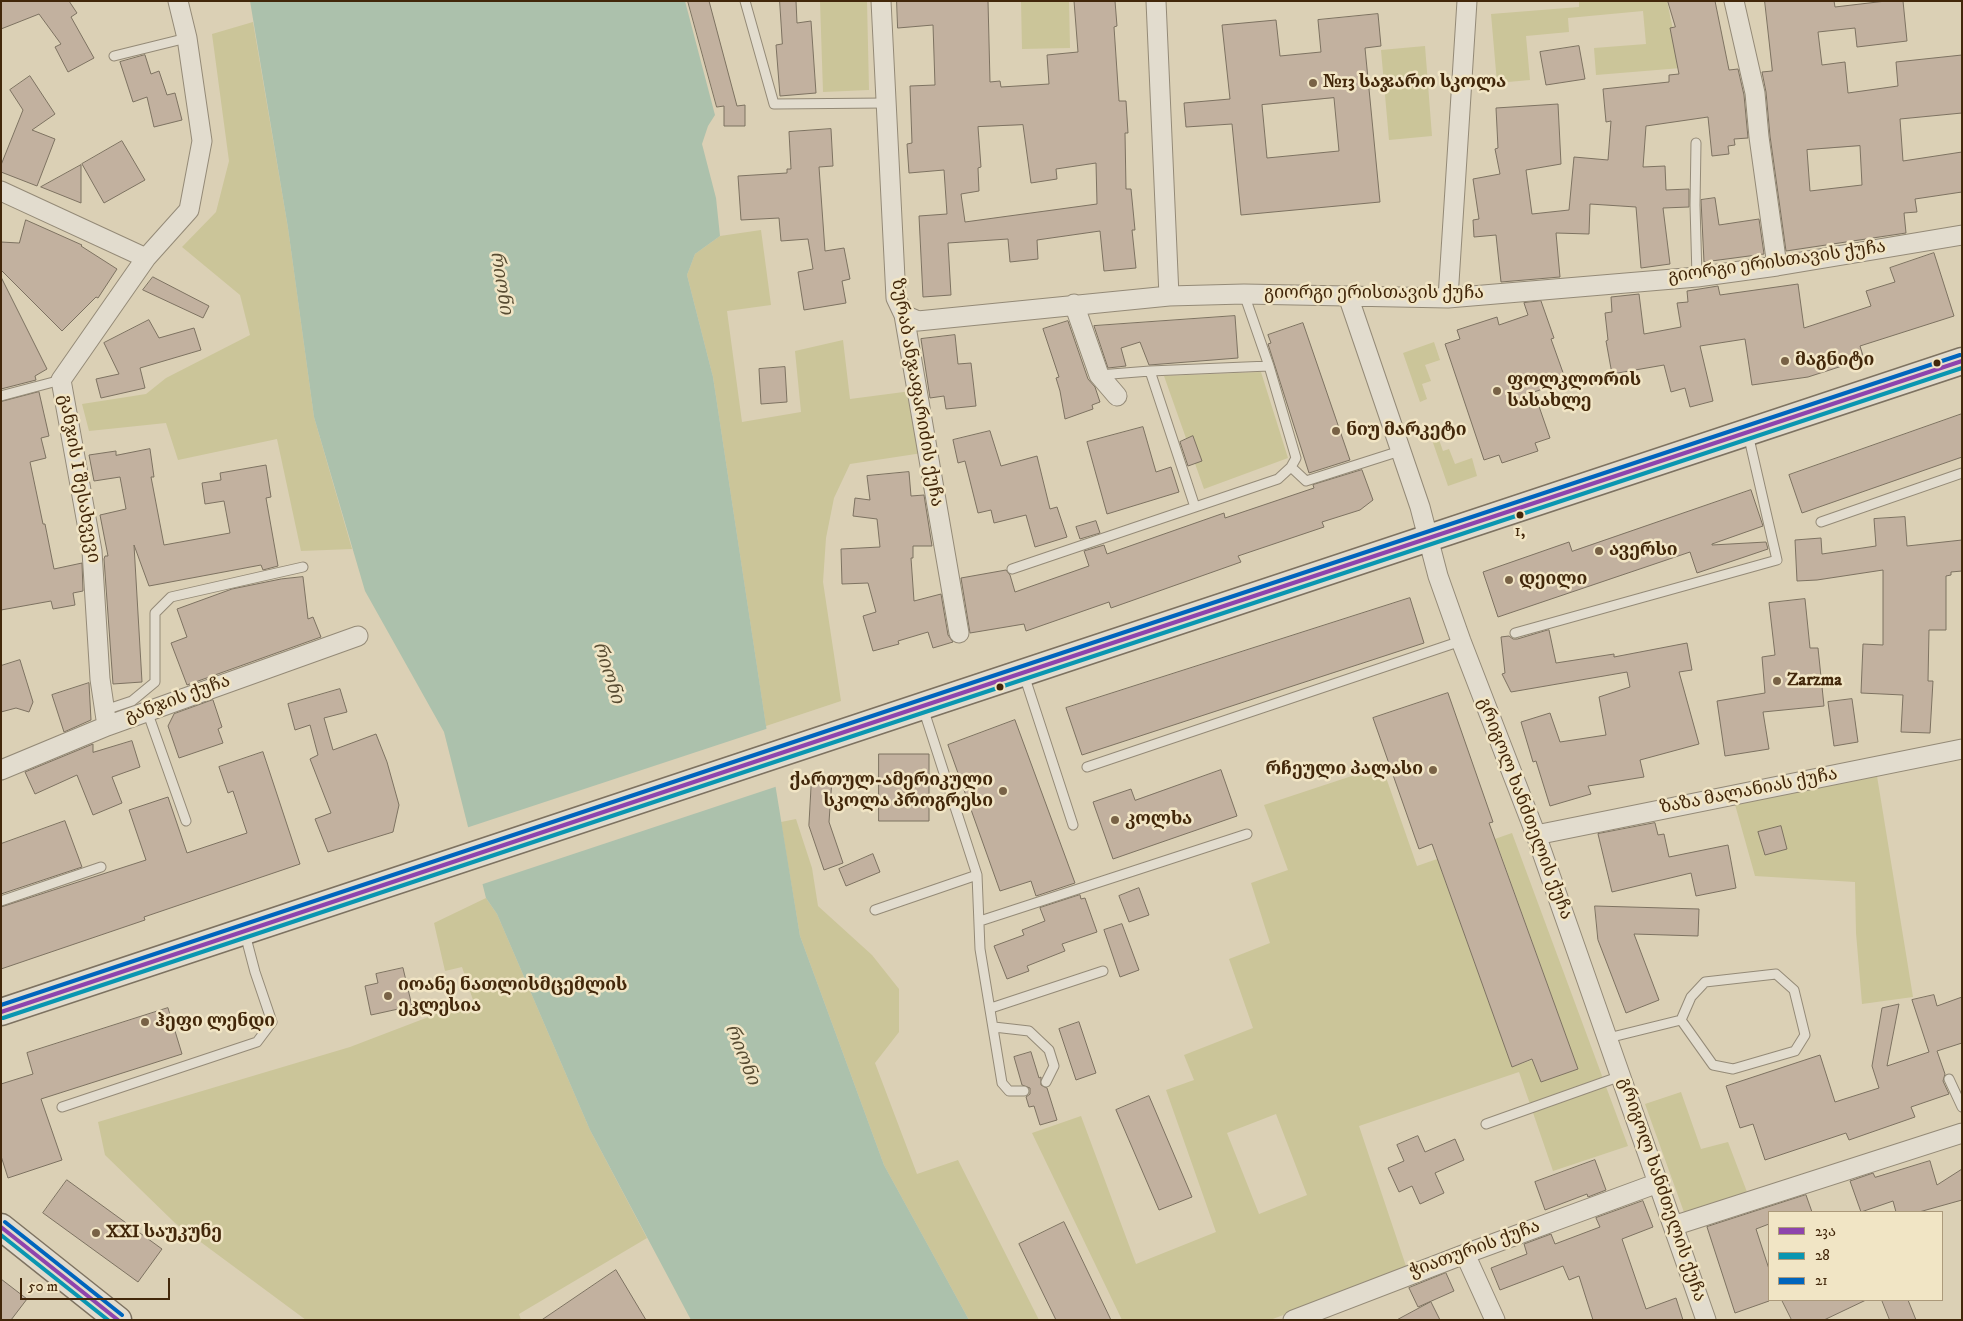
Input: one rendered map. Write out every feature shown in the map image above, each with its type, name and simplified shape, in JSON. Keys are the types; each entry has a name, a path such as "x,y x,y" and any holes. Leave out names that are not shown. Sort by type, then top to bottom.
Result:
{"main road":[{"path":"1,1012 1962,361"},
{"path":"1,1227 118,1320"}],"street":[{"name":"განჯის I შესახვევი","path":"106,718 100,679 92,551 61,380 146,258 189,210 202,141 187,38 178,1"},
{"name":"ზურაბ ანჯაფარიძის ქუჩა","path":"882,1 896,298 904,316 958,633"},
{"path":"1156,1 1169,296"},
{"path":"1448,298 1466,1"},
{"path":"1734,1 1755,93 1759,137 1777,266"},
{"path":"1,191 146,258"},
{"name":"გიორგი ერისთავის ქუჩა","path":"904,316 918,321 1169,296 1244,294 1448,298 1696,277 1777,266 1962,235"},
{"name":"გრიგოლ ხანძთელის ქუჩა","path":"1348,296 1420,507 1438,576 1536,835 1706,1320"},
{"path":"1074,304 1099,376 1117,396"},
{"name":"განჯის ქუჩა","path":"1,770 106,718 147,712 358,636"},
{"name":"ზაზა მალანიას ქუჩა","path":"1536,835 1962,750"},
{"path":"1673,1226 1962,1133"},
{"name":"ჭიათურის ქუჩა","path":"1293,1320 1658,1183"},
{"path":"1465,1254 1494,1320"}],"lane":[{"path":"745,1 774,104 886,103"},
{"path":"114,56 187,38"},
{"path":"1696,143 1694,205 1696,277"},
{"path":"1012,569 1278,480 1291,467 1296,458 1269,366 1244,294"},
{"path":"1099,376 1150,371 1269,366"},
{"path":"1150,371 1194,507"},
{"path":"1,396 61,380"},
{"path":"1515,633 1777,560 1748,431"},
{"path":"1291,467 1306,481 1400,451"},
{"path":"1821,522 1962,473"},
{"path":"106,718 132,701 155,682 155,613 171,597 303,567"},
{"path":"1087,767 1461,641"},
{"path":"1024,672 1073,825"},
{"path":"922,706 977,875 980,949 1002,1084 1009,1091 1024,1091"},
{"path":"147,712 186,821"},
{"path":"980,921 1247,834"},
{"path":"1,901 101,867"},
{"path":"875,910 977,875"},
{"path":"62,1107 257,1042 272,1022 255,972 244,931"},
{"path":"991,1008 1104,971"},
{"path":"1776,974 1794,990 1805,1035 1795,1051 1733,1068 1713,1065 1681,1020 1691,998 1705,982 1776,974"},
{"path":"1608,1038 1681,1020"},
{"path":"994,1027 1029,1031 1049,1050 1054,1066 1046,1082"},
{"path":"1486,1124 1621,1076"},
{"path":"1949,1079 1962,1107"}],"shaded area":[{"path":"820,1 867,1 869,90 823,92"},
{"path":"1021,1 1069,1 1070,48 1022,49"},
{"path":"1579,1 1667,1 1681,68 1596,75 1594,48 1646,44 1643,11 1568,18 1569,32 1526,36 1530,80 1497,83 1491,14 1579,7"},
{"path":"253,22 288,228 314,417 352,549 301,551 277,439 178,460 166,423 89,431 82,404 146,394 166,378 250,335 240,295 182,247 216,212 229,161 212,34"},
{"path":"1425,46 1432,136 1389,140 1381,50"},
{"path":"761,230 771,305 727,311 742,422 801,412 795,351 843,340 850,399 919,390 929,452 850,464 834,498 826,538 823,582 841,701 766,726 713,377 687,275 695,254 720,236"},
{"path":"1434,342 1440,360 1425,365 1431,381 1422,384 1427,399 1420,402 1403,353"},
{"path":"1261,372 1288,458 1204,489 1164,376"},
{"path":"1437,434 1443,451 1449,449 1455,464 1472,458 1477,476 1448,486 1431,437"},
{"path":"1382,766 1417,866 1512,833 1628,1146 1553,1171 1519,1072 1359,1126 1407,1269 1270,1320 1122,1320 1032,1133 1081,1116 1136,1264 1216,1232 1166,1090 1194,1080 1184,1055 1253,1028 1229,959 1270,943 1251,883 1288,870 1264,805","holes":["1499,849 1578,1069 1541,1082 1532,1060 1512,1067 1441,870","1276,1114 1307,1195 1259,1214 1227,1133"]},
{"path":"1877,776 1913,997 1862,1004 1856,933 1855,882 1755,876 1734,801"},
{"path":"796,819 812,868 818,906 872,955 899,989 899,1032 875,1063 917,1174 958,1160 1039,1320 969,1320 884,1165 800,936 781,822"},
{"path":"486,898 497,914 590,1130 647,1238 519,1314 521,1320 306,1320 175,1223 105,1155 98,1122 350,1047 473,1000 462,967 445,971 434,923"},
{"path":"1681,1092 1701,1149 1728,1142 1747,1192 1685,1215 1645,1104"}],"water":[{"name":"რიონი","path":"250,1 685,1 715,115 708,126 702,144 716,198 720,236 695,254 687,275 713,377 800,936 884,1165 969,1320 691,1320 590,1130 497,914 486,898 444,732 365,591 314,417 288,228"}],"pier":[{"path":"769,728 778,786 480,885 466,828"}],"building":[{"path":"1,1 69,1 77,13 71,17 94,58 68,72 55,47 61,44 39,14 1,29"},
{"path":"688,1 709,1 737,106 745,105 745,126 724,126 724,106 717,107"},
{"path":"780,1 796,1 797,23 811,21 816,93 780,96 776,45 782,44"},
{"path":"897,1 988,1 990,82 1000,81 1001,87 1049,84 1047,55 1078,52 1074,1 1115,1 1117,26 1114,27 1119,101 1126,101 1128,133 1125,133 1126,189 1131,189 1135,230 1132,230 1136,268 1104,271 1100,231 1037,240 1038,259 1010,262 1008,239 948,243 951,295 923,297 919,216 947,214 944,170 909,173 907,144 912,143 910,86 935,85 933,25 898,28","holes":["1023,125 1031,183 1057,179 1056,169 1096,163 1097,204 965,222 961,194 979,191 978,168 981,167 978,127"]},
{"path":"1668,1 1715,1 1729,70 1738,69 1744,95 1748,138 1734,139 1735,145 1728,146 1729,154 1712,156 1708,117 1646,126 1643,167 1665,166 1666,190 1689,189 1689,207 1663,208 1670,264 1641,268 1636,207 1590,204 1589,234 1556,233 1560,277 1501,282 1496,235 1474,237 1473,220 1479,219 1473,179 1500,174 1495,149 1498,148 1496,108 1558,104 1561,164 1526,170 1532,214 1569,210 1574,157 1608,160 1611,121 1606,122 1603,89 1669,82 1669,75 1679,74 1670,28 1675,27"},
{"path":"1765,1 1834,1 1835,7 1903,1 1907,41 1857,47 1855,28 1818,32 1822,65 1845,62 1848,93 1898,86 1896,62 1962,55 1962,113 1900,119 1903,161 1962,152 1962,192 1915,199 1917,212 1904,213 1906,233 1786,251 1762,72 1772,71","holes":["1860,146 1862,185 1810,191 1807,150"]},
{"path":"1378,14 1381,46 1365,48 1380,202 1241,215 1232,124 1186,127 1184,103 1230,99 1222,25 1276,20 1280,56 1321,52 1318,20","holes":["1334,98 1339,151 1267,158 1262,105"]},
{"path":"1579,46 1585,79 1546,85 1540,52"},
{"path":"145,55 151,74 159,71 167,95 175,93 182,120 154,127 147,97 133,102 120,62"},
{"path":"30,76 55,114 32,130 55,139 37,186 1,172 1,165 23,110 10,90"},
{"path":"831,129 833,166 819,167 825,251 844,248 850,279 842,281 846,303 804,310 798,272 813,269 808,239 781,241 779,218 741,220 738,176 787,173 787,169 791,169 789,132"},
{"path":"122,141 145,180 104,203 82,164"},
{"path":"81,165 81,203 41,187"},
{"path":"1715,198 1719,225 1759,219 1764,254 1704,262 1701,200"},
{"path":"26,220 82,245 117,269 98,298 96,297 62,331 1,270 1,242 19,243"},
{"path":"1934,253 1954,316 1860,346 1864,359 1808,377 1752,385 1745,339 1700,346 1713,401 1690,407 1685,388 1671,392 1664,365 1612,374 1606,341 1608,340 1605,313 1612,312 1611,297 1639,294 1644,334 1681,327 1677,303 1688,302 1687,291 1718,286 1720,295 1798,284 1804,328 1871,306 1866,291 1895,282 1890,268"},
{"path":"1,277 47,369 35,376 36,380 1,389"},
{"path":"153,277 209,306 203,318 143,290"},
{"name":"ფოლკლორის სასახლე","path":"1541,301 1554,338 1551,339 1566,381 1534,392 1550,438 1535,443 1538,451 1502,463 1499,455 1484,460 1445,344 1460,339 1457,330 1497,317 1499,325 1528,315 1524,303"},
{"path":"1235,316 1238,358 1149,365 1140,342 1121,348 1126,366 1108,368 1094,326"},
{"path":"149,320 159,338 194,328 201,350 140,368 145,388 101,398 96,379 119,374 104,343"},
{"path":"1068,321 1088,379 1095,387 1100,402 1092,405 1093,409 1065,419 1056,378 1059,377 1043,329"},
{"path":"1303,323 1350,460 1309,473 1268,344 1271,343 1268,335"},
{"path":"955,335 958,364 971,363 976,406 946,409 944,396 930,398 921,339"},
{"path":"785,367 787,402 761,404 759,369"},
{"path":"39,392 49,436 41,438 46,458 30,462 43,524 45,524 54,569 82,563 83,591 73,593 75,605 53,609 51,601 1,610 1,402"},
{"path":"1962,414 1962,457 1802,513 1789,475"},
{"path":"1143,427 1156,472 1171,467 1179,492 1107,514 1087,442"},
{"path":"990,431 1001,466 1037,456 1050,509 1057,507 1067,537 1035,547 1026,515 994,523 991,510 978,513 965,461 958,463 953,440"},
{"path":"1193,436 1202,461 1188,466 1180,442"},
{"path":"150,449 154,477 151,477 164,545 230,533 224,501 205,504 202,483 221,480 220,473 266,465 271,497 266,498 278,566 263,570 261,565 149,586 134,545 142,682 113,684 104,559 105,556 108,556 100,515 126,509 120,477 94,481 89,455 116,451 116,455"},
{"path":"1362,470 1373,500 1360,510 1322,522 1324,527 1238,556 1241,562 1111,608 1109,602 1026,631 1024,624 970,633 961,578 1006,570 1010,575 1015,592 1089,566 1084,551 1104,545 1107,554 1224,513 1225,518 1314,488 1313,485"},
{"path":"909,472 911,496 924,495 932,546 913,546 913,558 911,558 914,601 941,594 948,635 953,642 933,648 928,632 898,641 899,644 873,651 863,616 876,612 868,583 842,584 841,549 880,547 877,519 853,516 855,498 870,500 867,476"},
{"path":"1751,490 1763,526 1712,545 1766,542 1768,549 1697,573 1690,552 1498,617 1483,572 1569,542 1572,551"},
{"path":"1905,517 1907,546 1962,540 1962,571 1951,572 1951,575 1946,576 1946,630 1929,630 1928,681 1933,681 1930,733 1901,732 1903,695 1861,693 1863,644 1883,645 1883,570 1817,580 1797,581 1795,540 1821,538 1822,554 1876,546 1874,519"},
{"path":"1096,521 1100,533 1080,539 1076,527"},
{"path":"303,577 308,619 313,617 321,637 187,685 171,643 187,637 177,609 232,589 281,579"},
{"path":"1410,598 1424,643 1082,755 1066,708"},
{"path":"1805,599 1810,648 1818,648 1824,706 1763,712 1769,749 1725,756 1717,701 1765,693 1762,657 1775,655 1769,603"},
{"path":"1549,630 1556,663 1614,654 1614,657 1687,643 1692,670 1679,672 1699,744 1640,760 1644,777 1588,786 1591,794 1550,806 1536,761 1533,762 1521,722 1550,713 1560,742 1606,735 1599,697 1630,687 1627,672 1511,692 1502,674 1505,673 1501,637 1509,636 1517,639"},
{"path":"20,660 33,702 29,712 16,708 1,712 1,666"},
{"path":"89,683 91,720 64,732 52,695"},
{"path":"340,689 347,712 324,718 333,750 376,734 387,762 399,805 393,832 328,852 315,819 331,813 310,759 318,755 310,725 295,730 288,704"},
{"path":"1448,693 1493,822 1489,823 1578,1069 1541,1082 1532,1059 1512,1067 1432,844 1419,849 1373,718"},
{"path":"1852,699 1858,742 1834,746 1828,702"},
{"path":"213,700 222,727 218,729 223,743 179,758 168,726 174,714"},
{"name":"ქართულ-ამერიკული სკოლა პროგრესი","path":"1015,720 1075,883 1036,896 1031,881 1000,891 948,745"},
{"path":"132,741 140,767 112,777 122,803 93,815 77,775 35,794 25,772 93,744 93,752"},
{"path":"263,752 300,864 144,917 145,920 1,969 1,907 146,860 129,810 168,797 187,853 247,833 233,791 228,793 219,767"},
{"path":"879,754 929,754 929,821 879,821"},
{"path":"1221,770 1237,816 1113,859 1093,802 1131,789 1135,800"},
{"path":"812,777 832,779 829,822 843,863 824,870 809,826"},
{"path":"65,821 82,867 1,894 1,844"},
{"path":"1655,823 1658,835 1664,834 1669,857 1728,845 1736,888 1696,896 1691,873 1612,892 1598,834"},
{"path":"1781,826 1787,849 1765,855 1758,832"},
{"path":"873,854 880,872 846,886 839,869"},
{"path":"1139,888 1149,915 1129,922 1119,896"},
{"path":"1080,895 1081,899 1085,898 1097,932 1062,944 1065,951 1027,966 1029,971 1007,979 994,946 1024,935 1022,930 1045,921 1040,908"},
{"path":"1595,906 1699,909 1698,936 1634,934 1659,1000 1626,1013 1598,940"},
{"path":"1122,924 1139,970 1120,977 1104,930"},
{"name":"იოანე ნათლისმცემლის ეკლესია","path":"403,968 412,1006 371,1015 365,986 378,983 376,974"},
{"path":"1934,995 1937,1006 1962,997 1962,1043 1937,1051 1945,1074 1943,1081 1949,1094 1911,1107 1915,1117 1849,1140 1846,1133 1765,1160 1753,1124 1740,1128 1726,1086 1820,1055 1835,1102 1879,1088 1872,1066 1882,1008 1899,1004 1887,1066 1929,1052 1912,1000"},
{"path":"168,1008 182,1054 41,1099 62,1160 8,1178 1,1156 1,1084 33,1074 27,1053"},
{"path":"1079,1022 1096,1073 1076,1080 1059,1029"},
{"path":"1031,1052 1039,1078 1041,1077 1041,1085 1047,1088 1057,1120 1040,1125 1034,1106 1029,1107 1026,1097 1030,1094 1030,1088 1022,1085 1014,1057"},
{"path":"1149,1096 1192,1197 1159,1210 1116,1110"},
{"path":"1418,1136 1425,1152 1455,1139 1464,1160 1435,1173 1444,1193 1420,1204 1412,1186 1399,1192 1388,1168 1404,1161 1397,1145"},
{"path":"1595,1160 1606,1190 1588,1197 1587,1194 1545,1210 1535,1182"},
{"path":"1930,1161 1937,1185 1962,1169 1962,1200 1923,1211 1896,1211 1893,1201 1861,1211 1850,1181 1873,1173 1875,1177"},
{"path":"67,1180 162,1249 138,1282 43,1213"},
{"path":"1806,1195 1812,1211 1768,1211 1768,1224 1756,1229 1768,1266 1769,1301 1735,1313 1707,1227"},
{"path":"1643,1201 1653,1227 1622,1239 1646,1309 1676,1298 1683,1320 1593,1320 1579,1276 1569,1280 1563,1266 1500,1290 1491,1268 1527,1254 1524,1244 1551,1234 1555,1244 1600,1227 1596,1218"},
{"path":"1064,1222 1111,1320 1056,1320 1019,1244"},
{"path":"616,1270 646,1320 542,1320"},
{"path":"1446,1273 1454,1291 1418,1307 1409,1288"},
{"path":"1,1279 27,1299 11,1320 1,1320"},
{"path":"1782,1301 1864,1301 1824,1320 1792,1320"},
{"path":"1882,1301 1908,1301 1916,1320 1890,1320"},
{"path":"1431,1302 1440,1320 1397,1320"}],"transit line":[{"name":"21","path":"1,1005 1960,355"},
{"name":"23ა","path":"1,1012 1962,361"},
{"name":"28","path":"3,1018 1962,368"},
{"name":"21","path":"5,1222 122,1315"},
{"name":"23ა","path":"1,1227 118,1320"},
{"name":"28","path":"1,1235 108,1320"}],"place":[{"name":"№13 საჯარო სკოლა","path":"1313,83"},
{"name":"მაგნიტი","path":"1785,361"},
{"name":"ფოლკლორის სასახლე","path":"1497,391"},
{"name":"ნიუ მარკეტი","path":"1336,431"},
{"name":"1,","path":"1520,515"},
{"name":"ავერსი","path":"1599,551"},
{"name":"დეილი","path":"1509,580"},
{"name":"Zarzma","path":"1777,681"},
{"name":"რჩეული პალასი","path":"1433,770"},
{"name":"ქართულ-ამერიკული სკოლა პროგრესი","path":"1003,791"},
{"name":"კოლხა","path":"1115,820"},
{"name":"იოანე ნათლისმცემლის ეკლესია","path":"388,996"},
{"name":"ჰეფი ლენდი","path":"145,1022"},
{"name":"XXI საუკუნე","path":"96,1233"}]}
